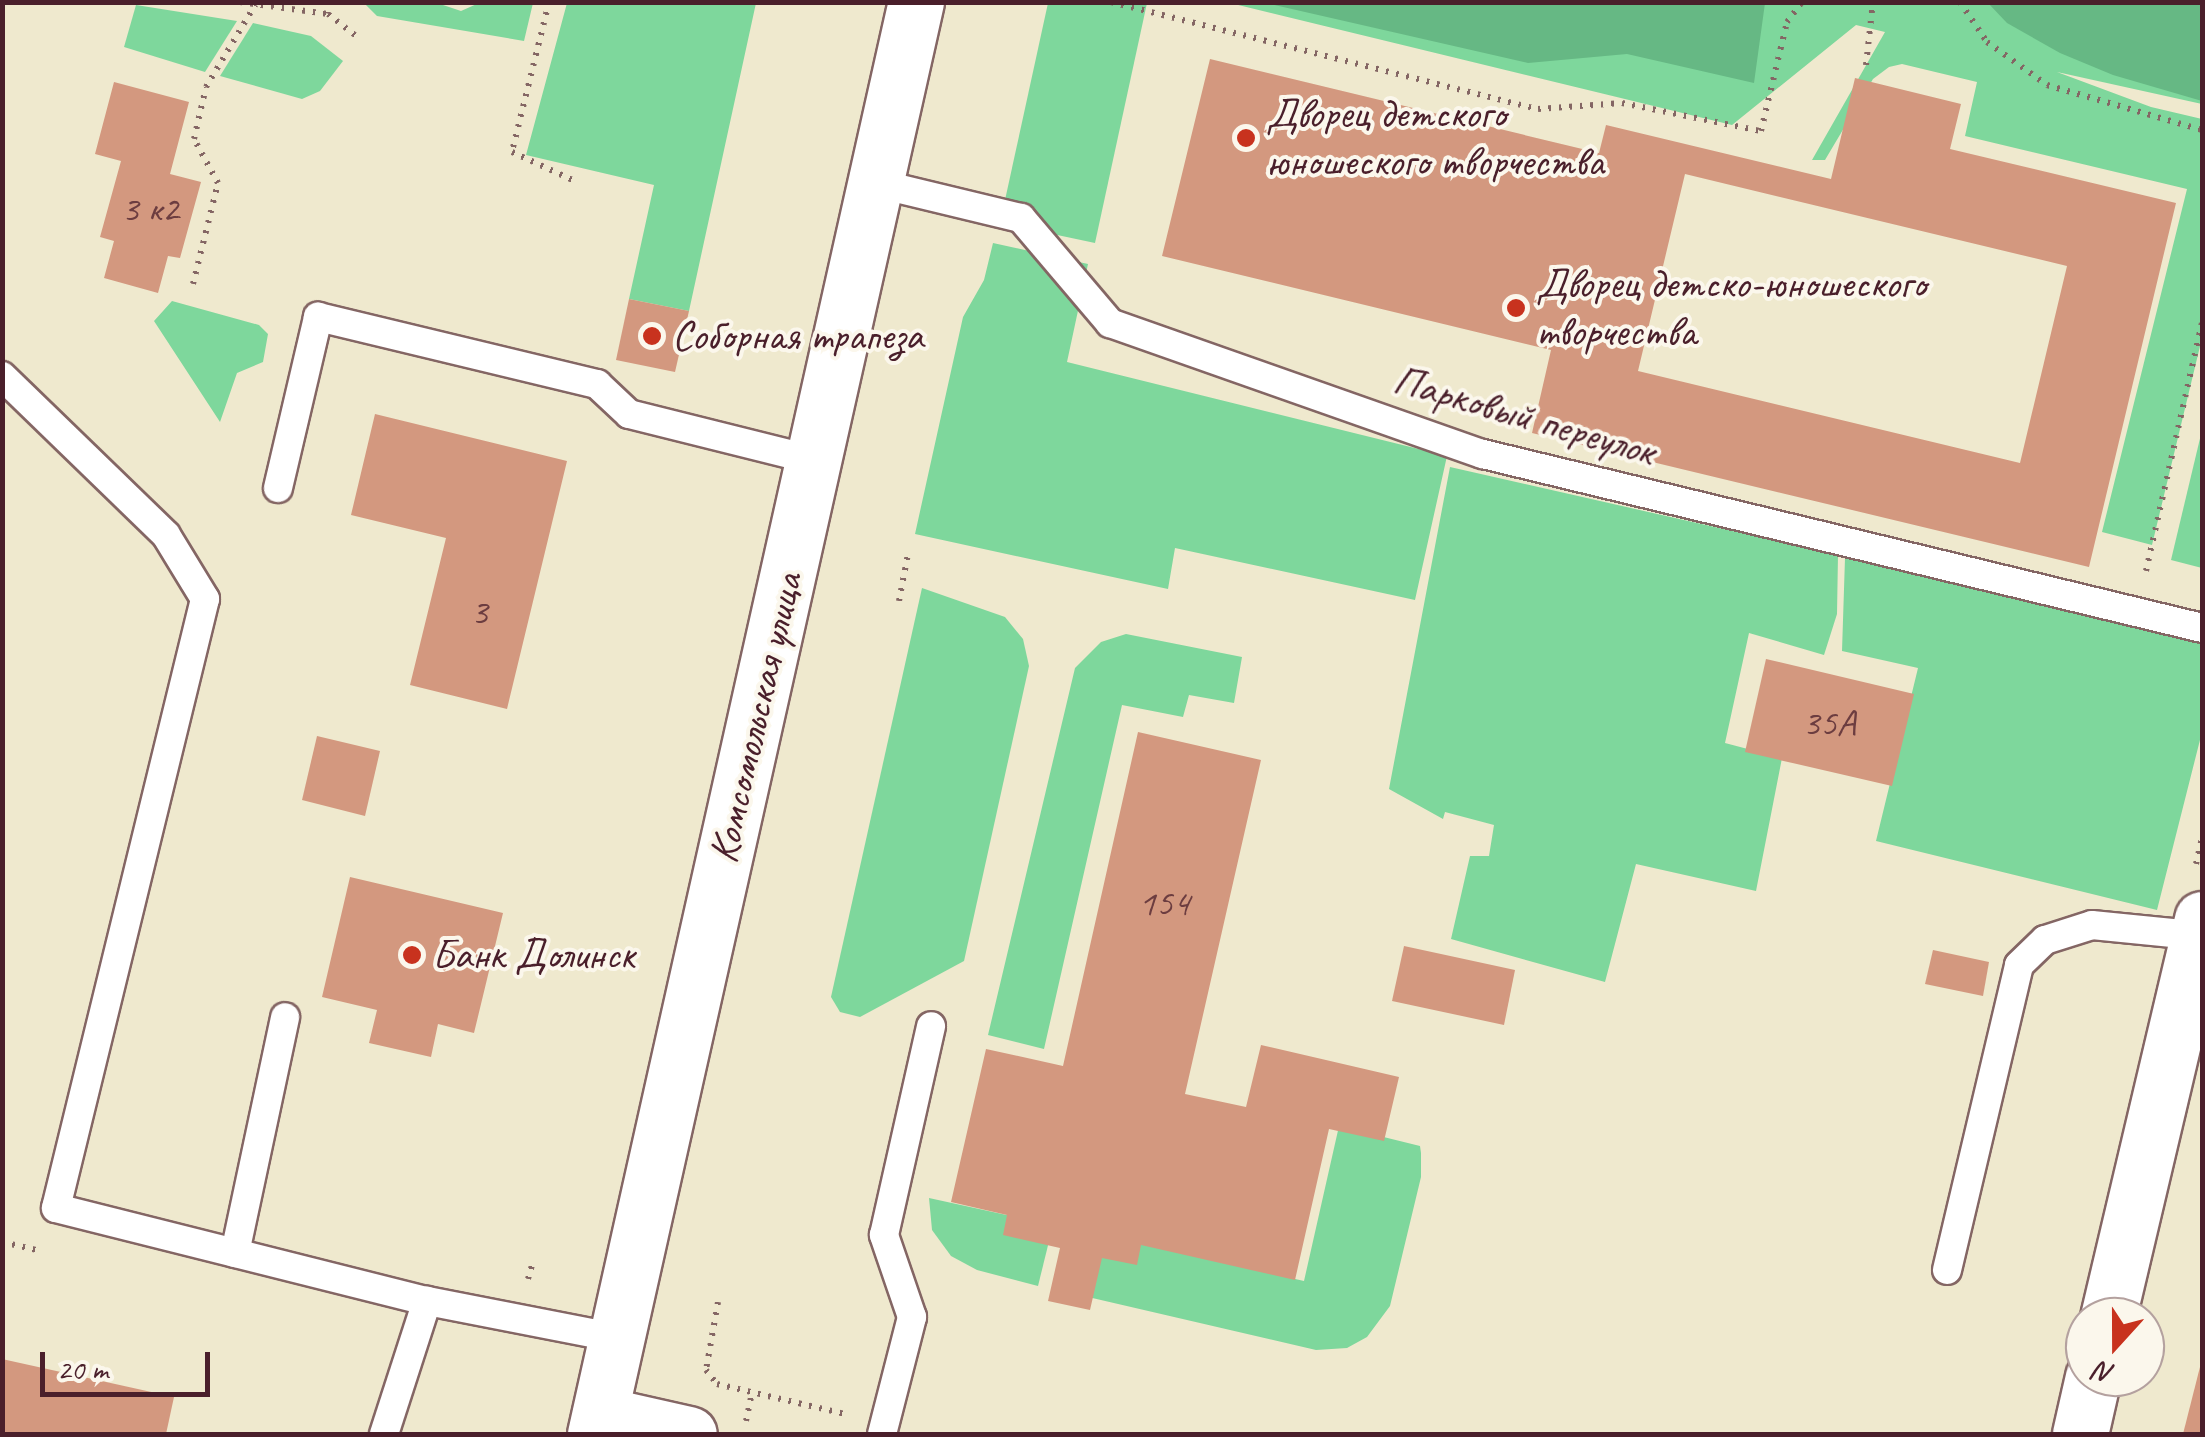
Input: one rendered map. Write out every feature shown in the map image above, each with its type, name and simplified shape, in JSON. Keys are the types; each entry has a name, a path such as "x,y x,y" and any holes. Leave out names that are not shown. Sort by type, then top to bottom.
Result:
{"main road":[{"name":"Комсомольская улица","path":"598,1424 916,2"},
{"path":"2114,1297 2187,1055 2201,930"},
{"path":"2080,1434 2088,1397"},
{"path":"598,1424 689,1434"}],"lane":[{"name":"Парковый переулок","path":"875,183 1022,218 1110,322 1484,454 2202,628"},
{"path":"278,488 318,317 596,384 629,414 813,460"},
{"path":"2,376 166,535 205,599 56,1208 427,1301 617,1338"},
{"path":"1947,1270 2019,965 2045,940 2092,926 2201,930"},
{"path":"235,1253 285,1016"},
{"path":"882,1434 912,1317 884,1236 931,1026"},
{"path":"384,1434 427,1301"}],"path":[{"path":"240,2 328,14 360,39"},
{"path":"328,14 332,2"},
{"path":"549,2 512,152 576,182"},
{"path":"1111,2 1538,108 1622,103 1762,131 1787,22 1802,2"},
{"path":"1866,65 1873,2"},
{"path":"1960,2 1987,42 2047,85 2202,130"},
{"path":"193,284 218,183 194,138 206,87 255,4"},
{"path":"2136,612 2202,323"},
{"path":"899,601 908,554"},
{"path":"718,1302 706,1370 717,1384 852,1416"},
{"path":"742,1434 752,1392"}],"green space":[{"path":"364,3 437,3 461,11 479,3 533,3 524,41 377,16"},
{"path":"567,3 756,3 689,311 629,299 654,185 526,155"},
{"path":"1048,3 1147,3 1095,243 1000,223"},
{"path":"1230,3 2202,3 2202,104 2057,72 2151,107 2202,119 2202,338 2152,545 2102,532 2187,189 1965,136 1977,82 1902,64 1889,67 1873,79 1825,160 1812,160 1885,32 1856,25 1732,125"},
{"path":"1266,3 1765,3 1754,83 1627,54 1528,63"},
{"path":"1988,3 2202,3 2202,101 2113,75 2060,53 2007,23"},
{"path":"136,5 237,21 205,72 124,47"},
{"path":"253,23 311,36 343,61 320,91 302,99 220,76"},
{"path":"993,243 1088,264 1067,362 1447,456 1415,600 1175,548 1168,589 915,534 963,317 984,280"},
{"path":"172,301 259,325 268,334 263,362 237,373 220,422 154,321"},
{"path":"2202,430 2202,568 2171,560"},
{"path":"1450,467 1838,555 1837,614 1824,655 1749,633 1725,743 1782,758 1756,891 1636,864 1605,982 1451,939 1470,856 1489,856 1494,825 1445,812 1443,819 1389,789"},
{"path":"1845,558 2081,615 2083,606 2197,640 2202,646 2202,732 2157,910 1876,841 1918,668 1842,651"},
{"path":"922,588 1005,617 1023,639 1029,666 964,961 860,1017 840,1012 831,997"},
{"path":"1126,634 1242,657 1234,703 1189,695 1183,717 1122,705 1044,1049 988,1035 1075,668 1101,642"},
{"path":"1339,1126 1420,1146 1421,1153 1421,1177 1390,1306 1367,1337 1347,1348 1316,1350 1088,1297 1102,1235 1304,1281"},
{"path":"929,1198 1053,1225 1038,1286 977,1270 951,1256 932,1230"}],"building":[{"name":"Дворец детско-юношеского творчества","path":"1210,59 1599,153 1606,125 1831,179 1855,78 1961,104 1950,149 2176,203 2089,567 1532,433 1551,350 1162,256","holes":["1685,174 2067,266 2020,463 1638,371"]},
{"path":"114,82 189,102 170,174 201,182 180,258 168,256 158,293 104,278 114,241 100,237 121,161 95,154"},
{"name":"Соборная трапеза","path":"629,299 689,311 675,372 616,360"},
{"path":"375,414 567,461 507,709 410,685 446,538 351,515"},
{"path":"1766,659 1914,694 1892,786 1745,752"},
{"path":"1138,732 1261,760 1185,1094 1246,1107 1261,1045 1399,1077 1384,1141 1329,1129 1295,1280 1141,1245 1137,1265 1102,1258 1090,1310 1048,1301 1060,1248 1003,1235 1007,1215 951,1202 986,1049 1063,1066"},
{"path":"317,736 380,751 365,816 302,800"},
{"name":"Банк Долинск","path":"350,877 503,913 474,1033 438,1024 431,1057 369,1043 377,1010 322,997"},
{"path":"1404,946 1515,970 1504,1025 1392,1001"},
{"path":"1933,950 1989,962 1983,996 1925,984"},
{"path":"2,1359 174,1397 166,1434 2,1434"},
{"path":"2201,1363 2202,1434 2183,1434"}],"place":[{"name":"Дворец детского юношеского творчества","path":"1246,138"},
{"name":"Дворец детско-юношеского творчества","path":"1516,308"},
{"name":"Соборная трапеза","path":"652,336"},
{"name":"Банк Долинск","path":"412,955"}]}
